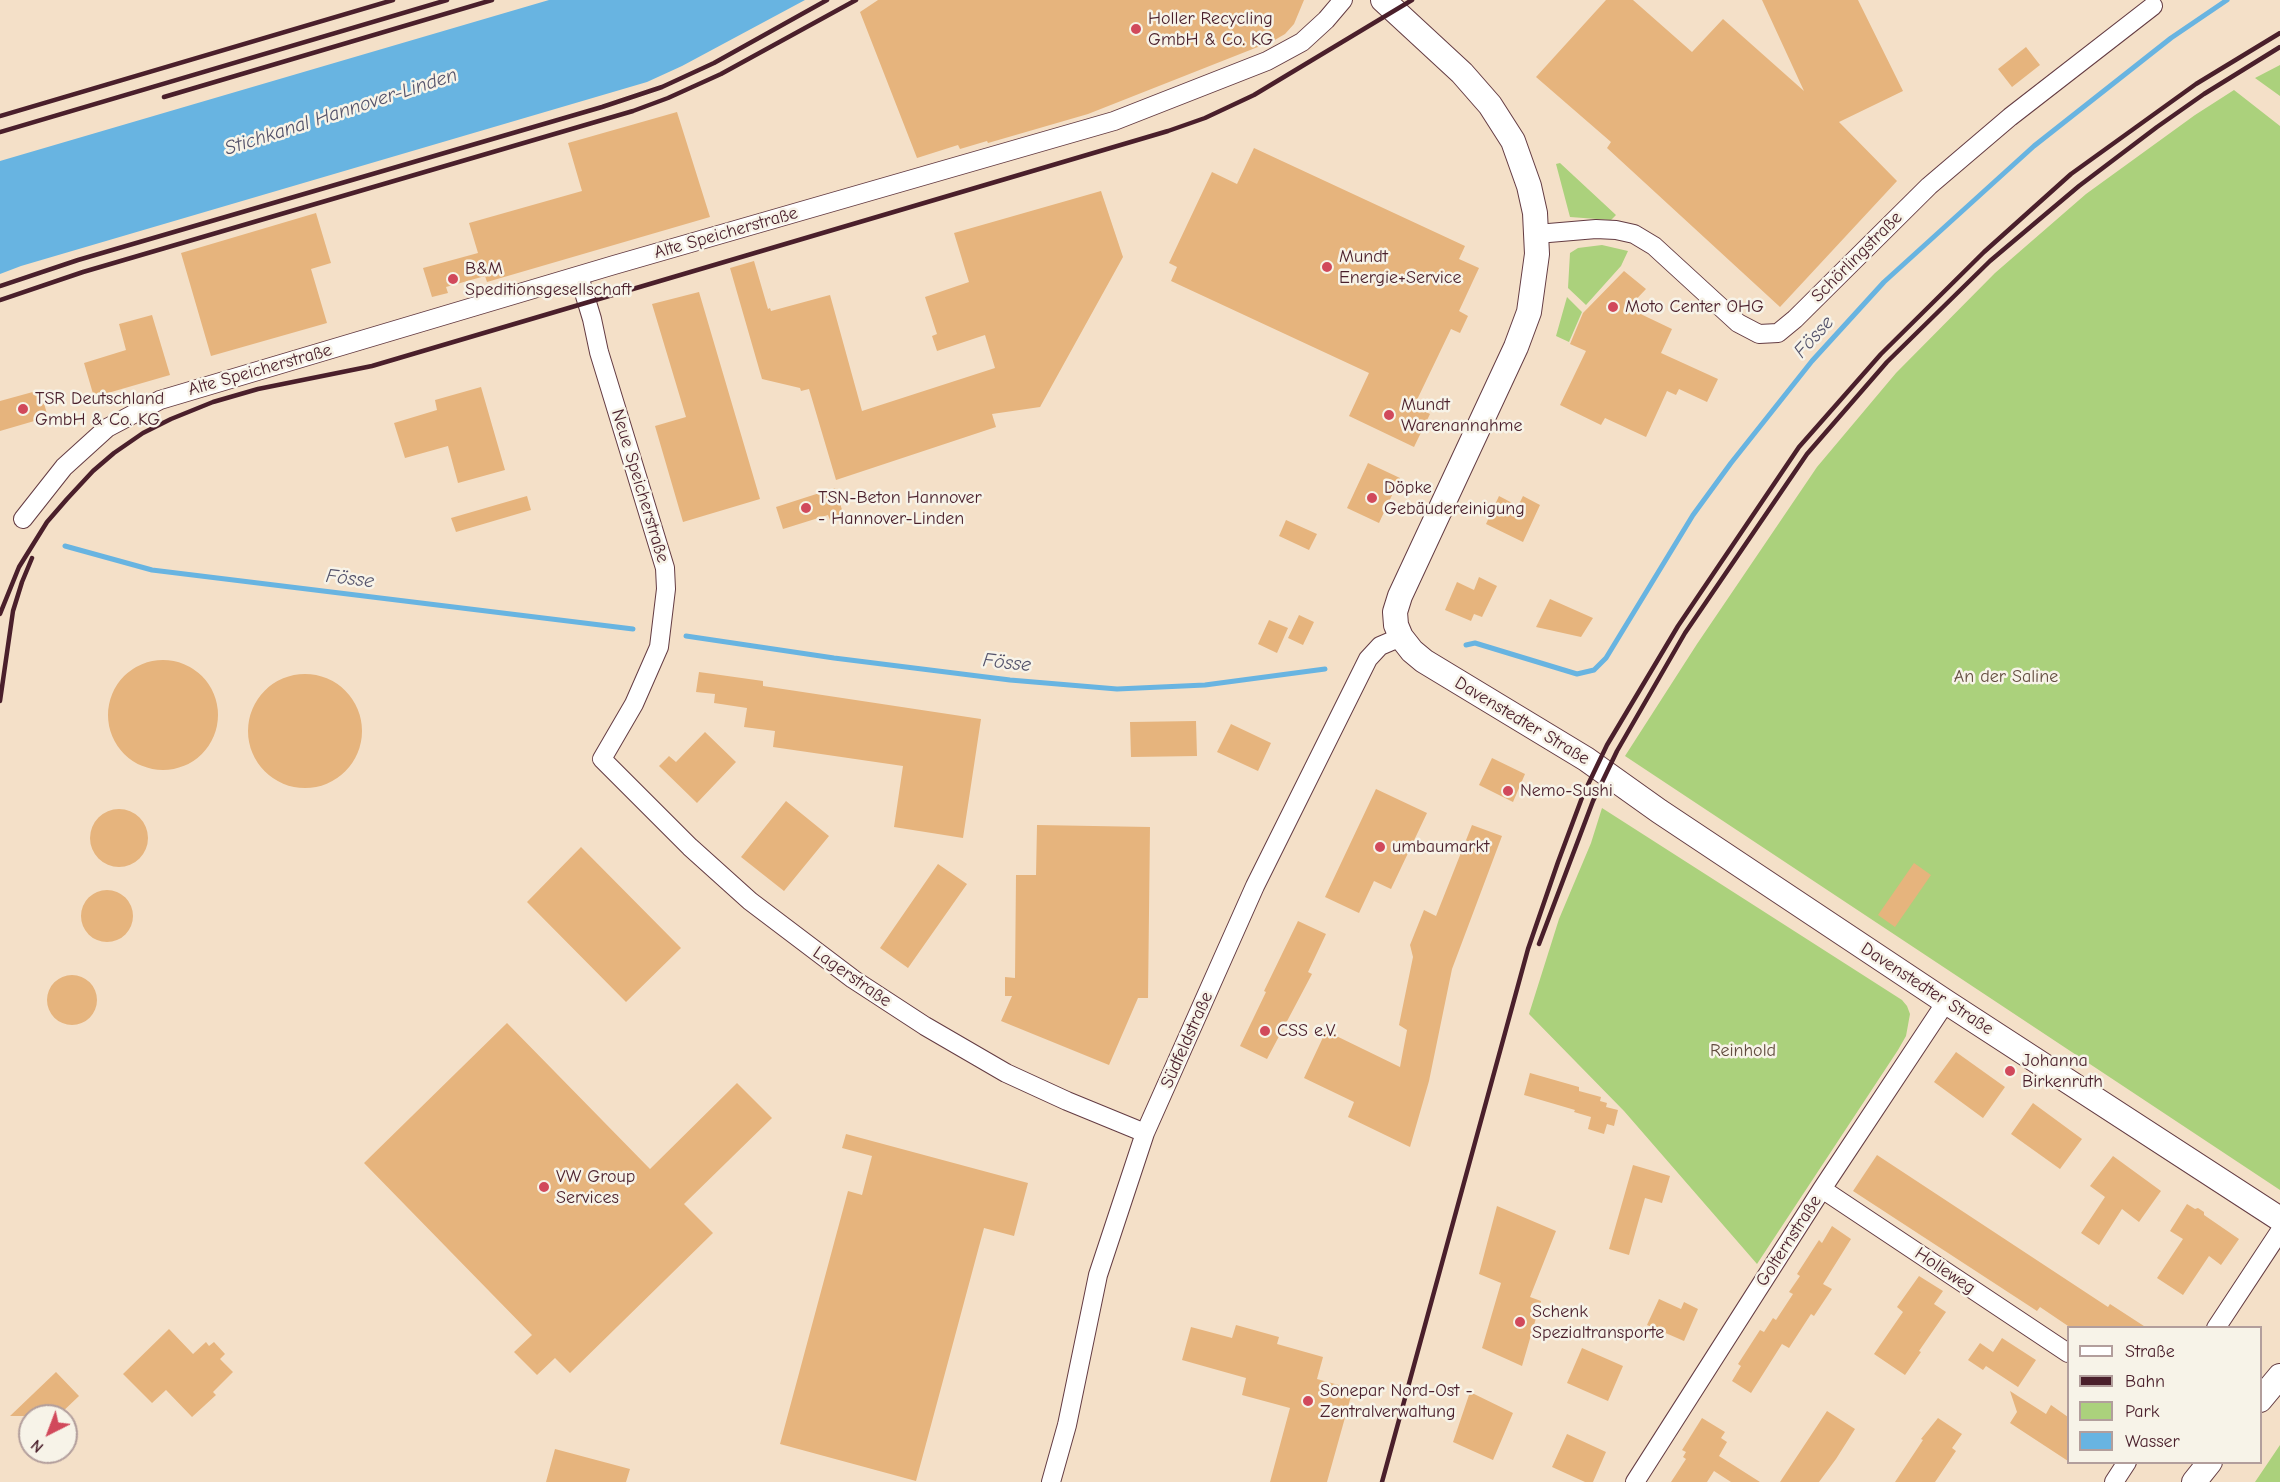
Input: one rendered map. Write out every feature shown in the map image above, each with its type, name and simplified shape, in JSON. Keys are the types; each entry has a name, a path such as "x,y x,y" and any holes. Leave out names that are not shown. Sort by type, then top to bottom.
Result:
{"street":[{"name":"Alte Speicherstraße","path":"23,519 64,467 107,429 160,400 1064,136 1143,110 1267,61 1302,42 1326,20 1343,0"},
{"path":"1383,0 1462,73 1490,105 1513,141 1529,186 1537,234 1536,277 1529,312 1516,347 1400,596 1395,612 1396,625 1401,637"},
{"name":"Schörlingstraße","path":"1537,234 1596,229 1634,234 1654,246 1738,323 1759,334 1778,333 1795,319 1929,186 2010,117 2153,6"},
{"name":"Neue Speicherstraße","path":"579,276 599,352 665,568 666,589 659,647 634,704 602,759"},
{"name":"Davenstedter Straße","path":"1401,637 1424,661 1586,759 1659,811 1946,1002 2280,1219"},
{"name":"Südfeldstraße","path":"1051,1482 1066,1425 1098,1275 1145,1133 1260,876 1362,669 1380,646 1401,637"},
{"name":"Lagerstraße","path":"602,759 690,847 750,901 846,975 989,1064 1067,1101 1145,1133"},
{"name":"Golternstraße","path":"1635,1482 1822,1189 1946,1002"},
{"name":"Holleweg","path":"1822,1189 2067,1352"},
{"path":"2217,1326 2280,1232"},
{"path":"2262,1398 2280,1376"},
{"path":"2114,1482 2126,1464"},
{"path":"2194,1482 2208,1464"}],"green space":[{"path":"2280,65 2280,96 2255,78"},
{"name":"An der Saline","path":"2234,90 2280,126 2280,1190 1625,756 1697,644 1817,467 1896,373 1995,273 2086,194 2195,115"},
{"path":"1560,163 1616,215 1611,220 1570,217 1556,164"},
{"path":"1602,245 1628,251 1621,266 1586,305 1568,288 1570,253 1578,248"},
{"path":"1567,297 1582,312 1569,342 1556,336"},
{"name":"Reinhold","path":"1602,808 1902,1000 1910,1014 1906,1036 1898,1050 1757,1264 1624,1111 1529,1014 1559,919 1591,843"},
{"path":"2280,1445 2280,1482 2255,1482"}],"water":[{"name":"Stichkanal Hannover-Linden","path":"549,0 805,0 682,66 647,82 0,274 0,161"}],"building":[{"path":"878,0 1304,0 1294,24 1285,34 1273,41 1088,114 988,143 987,141 960,149 958,145 917,158 860,12"},
{"path":"1606,0 1633,0 1692,52 1723,19 1804,91 1762,0 1858,0 1903,91 1839,122 1897,181 1780,307 1607,148 1611,142 1536,77"},
{"path":"2026,47 2040,65 2012,87 1998,69"},
{"path":"677,112 710,217 487,282 485,276 446,287 448,293 432,297 423,268 478,253 469,223 582,191 568,143"},
{"name":"Mundt Energie+Service","path":"1254,148 1465,246 1459,259 1479,268 1459,311 1468,316 1460,333 1451,329 1414,406 1430,414 1414,447 1349,416 1369,373 1171,281 1177,267 1169,263 1212,172 1237,184"},
{"path":"1101,191 1123,257 1040,407 992,414 996,427 836,480 809,389 801,391 800,388 762,379 730,268 754,261 768,309 770,308 771,311 830,295 862,411 995,368 985,335 937,351 932,336 937,334 925,297 969,282 954,233"},
{"path":"316,213 331,263 311,269 327,323 211,356 181,253"},
{"path":"1624,271 1646,289 1628,308 1672,329 1661,353 1718,379 1707,402 1679,389 1676,395 1667,391 1646,437 1605,418 1601,425 1560,405 1586,351 1570,344 1583,313"},
{"path":"699,292 760,499 683,522 655,426 686,417 652,304"},
{"path":"152,315 170,375 94,397 84,363 126,350 119,324"},
{"path":"481,387 505,470 458,483 448,446 405,458 394,423 437,410 435,400"},
{"name":"TSR Deutschland GmbH & Co. KG","path":"40,390 48,417 0,431 0,401"},
{"name":"Döpke Gebäudereinigung","path":"1368,463 1400,478 1379,523 1347,508"},
{"path":"835,488 844,516 830,520 828,515 783,529 776,507"},
{"path":"527,496 531,510 456,532 451,518"},
{"path":"1499,496 1518,506 1523,496 1540,505 1523,542 1486,524"},
{"path":"1286,520 1317,534 1309,550 1279,536"},
{"path":"1479,577 1497,586 1482,617 1474,614 1471,621 1445,610 1457,582 1474,590"},
{"path":"1550,599 1593,618 1581,637 1536,627"},
{"path":"1299,615 1314,622 1303,645 1288,638"},
{"path":"1269,620 1288,628 1277,653 1258,644"},
{"path":"163,660 184,665 202,676 213,694 218,715 213,736 202,754 184,765 163,770 142,765 124,754 113,736 108,715 113,694 124,676 142,665"},
{"path":"699,672 763,681 763,686 981,719 963,838 894,827 903,766 773,747 775,731 744,727 747,708 714,703 715,694 696,692"},
{"path":"305,674 327,679 345,691 357,709 362,731 357,753 345,771 327,783 305,788 283,783 265,771 253,753 248,731 253,709 265,691 283,679"},
{"path":"1196,721 1197,756 1131,757 1130,722"},
{"path":"1231,724 1271,743 1258,771 1217,752"},
{"path":"705,732 736,762 697,803 659,766 669,756 676,762"},
{"path":"1492,758 1525,774 1513,802 1479,785"},
{"name":"umbaumarkt","path":"1376,789 1427,813 1391,889 1374,881 1359,913 1325,897"},
{"path":"786,801 829,836 784,891 741,857"},
{"path":"113,809 125,809 140,817 148,832 148,844 140,859 125,867 113,867 98,859 90,844 90,832 98,817"},
{"path":"1037,825 1150,827 1148,998 1138,998 1109,1065 1001,1021 1012,996 1005,996 1005,977 1015,978 1016,875 1036,875"},
{"path":"1472,825 1502,836 1452,969 1429,1081 1410,1147 1348,1117 1354,1102 1304,1078 1326,1031 1400,1067 1407,1030 1399,1025 1413,957 1410,945 1424,910 1436,916"},
{"path":"581,847 681,948 626,1002 527,902"},
{"path":"1914,863 1931,875 1895,927 1878,915"},
{"path":"938,864 967,884 908,968 880,948"},
{"path":"102,890 112,890 126,897 133,916 126,935 112,942 102,942 92,938 85,931 81,921 81,911 85,901 92,894"},
{"path":"1298,921 1326,934 1308,972 1312,974 1267,1059 1240,1046"},
{"path":"72,975 81,977 92,986 97,1000 95,1009 86,1020 72,1025 63,1023 52,1014 47,1000 49,991 58,980"},
{"name":"VW Group Services","path":"507,1023 650,1169 737,1083 772,1118 684,1204 713,1233 570,1373 555,1358 537,1375 514,1352 532,1335 364,1163"},
{"path":"1956,1052 2005,1087 1983,1118 1934,1082"},
{"path":"1530,1073 1579,1087 1579,1091 1601,1097 1600,1101 1607,1103 1606,1107 1618,1110 1614,1126 1607,1124 1604,1134 1588,1129 1591,1117 1524,1095"},
{"path":"2033,1103 2082,1139 2060,1169 2011,1134"},
{"path":"846,1134 1028,1183 1014,1236 984,1228 916,1481 780,1444 848,1191 862,1195 872,1156 842,1148"},
{"path":"1877,1155 2108,1307 2110,1304 2144,1326 2068,1326 2040,1307 2037,1311 1853,1191"},
{"path":"2113,1156 2161,1191 2139,1222 2122,1209 2099,1245 2081,1233 2105,1197 2090,1186"},
{"path":"1633,1165 1670,1176 1662,1203 1645,1198 1629,1255 1609,1249"},
{"path":"2187,1204 2204,1212 2204,1215 2239,1239 2221,1265 2209,1256 2183,1295 2157,1278 2183,1239 2170,1231"},
{"path":"1497,1206 1556,1231 1530,1297 1541,1301 1522,1366 1482,1348 1501,1283 1479,1274"},
{"path":"1832,1226 1851,1239 1823,1284 1832,1289 1814,1316 1811,1314 1789,1348 1782,1344 1751,1393 1732,1381 1741,1366 1738,1364 1760,1330 1764,1332 1773,1318 1776,1320 1793,1294 1789,1292 1800,1276 1797,1274 1819,1240 1822,1243"},
{"path":"1919,1276 1943,1291 1934,1304 1946,1312 1905,1375 1874,1354 1903,1312 1897,1307"},
{"path":"1659,1299 1681,1309 1684,1302 1698,1309 1684,1341 1647,1325"},
{"name":"Sonepar Nord-Ost - Zentralverwaltung","path":"1236,1325 1279,1337 1277,1344 1323,1357 1317,1379 1353,1389 1327,1482 1270,1482 1290,1408 1242,1395 1246,1378 1182,1360 1191,1327 1232,1338"},
{"path":"169,1329 193,1354 206,1342 209,1346 214,1342 225,1354 220,1359 233,1372 213,1392 216,1395 192,1417 166,1390 152,1403 123,1374"},
{"path":"2002,1338 2036,1360 2018,1387 1986,1366 1983,1370 1968,1360 1980,1343 1993,1352"},
{"path":"1582,1348 1623,1366 1608,1401 1567,1383"},
{"path":"56,1372 79,1396 71,1404 23,1404"},
{"path":"2010,1391 2046,1414 2051,1405 2067,1416 2067,1460 2010,1423 2017,1412"},
{"path":"1470,1392 1513,1413 1493,1460 1453,1442"},
{"path":"18,1408 18,1416 10,1416"},
{"path":"1827,1411 1855,1429 1836,1459 1819,1482 1780,1482"},
{"path":"1702,1418 1725,1432 1721,1438 1727,1442 1719,1456 1760,1482 1731,1482 1714,1471 1707,1482 1671,1482 1686,1459 1683,1457 1686,1452 1682,1450"},
{"path":"1938,1418 1962,1434 1952,1448 1956,1451 1935,1482 1895,1482 1923,1440 1921,1439"},
{"path":"1567,1434 1606,1452 1593,1482 1585,1482 1552,1467"},
{"path":"555,1449 630,1469 626,1482 546,1482"}],"waterway":[{"name":"Fösse","path":"1466,645 1475,643 1577,674 1594,670 1606,658 1693,515 1731,463 1812,361 1884,282 2034,146 2171,38 2227,0"},
{"name":"Fösse","path":"65,546 152,570 633,629"},
{"name":"Fösse","path":"686,636 834,658 1010,680 1117,689 1205,685 1325,669"}],"railway":[{"path":"0,116 393,0"},
{"path":"0,132 447,0"},
{"path":"164,97 492,0"},
{"path":"0,286 78,260 602,107 662,87 714,63 827,0"},
{"path":"0,300 83,272 633,111 721,74 856,0"},
{"path":"0,614 19,567 47,522 67,499 93,471 114,453 143,433 171,419 213,402 258,389 372,366 1168,131 1205,118 1254,95 1412,0"},
{"path":"1382,1482 1528,949 1558,862 1583,795 1607,745 1678,626 1799,447 1881,354 1984,252 2071,174 2196,84 2280,33"},
{"path":"1539,944 1593,801 1617,751 1685,633 1807,454 1887,362 1990,261 2079,186 2157,127 2204,94 2280,47"},
{"path":"0,701 13,611 32,558"}],"place":[{"name":"Holler Recycling GmbH & Co. KG","path":"1136,29"},
{"name":"Mundt Energie+Service","path":"1327,267"},
{"name":"B&M Speditionsgesellschaft","path":"453,279"},
{"name":"Moto Center OHG","path":"1613,307"},
{"name":"TSR Deutschland GmbH & Co. KG","path":"23,409"},
{"name":"Mundt Warenannahme","path":"1389,415"},
{"name":"Döpke Gebäudereinigung","path":"1372,498"},
{"name":"TSN-Beton Hannover - Hannover-Linden","path":"806,508"},
{"name":"Nemo-Sushi","path":"1508,791"},
{"name":"umbaumarkt","path":"1380,847"},
{"name":"CSS e.V.","path":"1265,1031"},
{"name":"Johanna Birkenruth","path":"2010,1071"},
{"name":"VW Group Services","path":"544,1187"},
{"name":"Schenk Spezialtransporte","path":"1520,1322"},
{"name":"Sonepar Nord-Ost - Zentralverwaltung","path":"1308,1401"}]}
